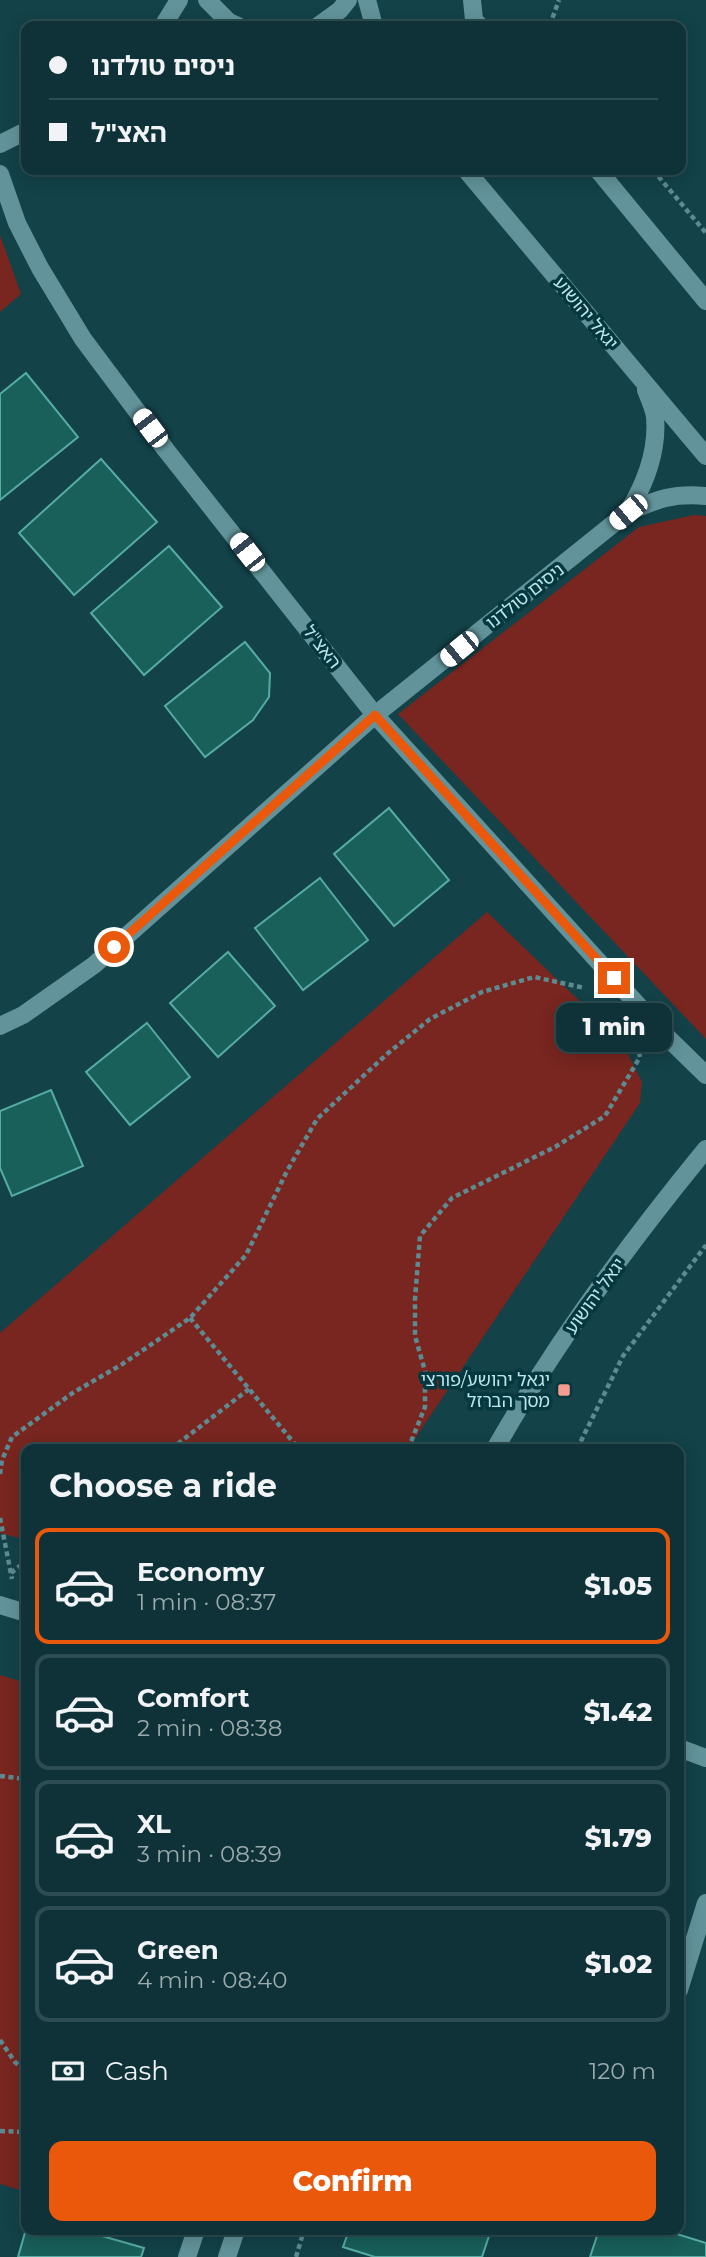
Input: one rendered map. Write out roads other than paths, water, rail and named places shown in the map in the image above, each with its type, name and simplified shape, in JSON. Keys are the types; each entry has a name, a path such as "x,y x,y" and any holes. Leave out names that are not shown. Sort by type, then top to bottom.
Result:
{"street":[{"path":"166,21 179,0"},
{"path":"207,0 228,21"},
{"path":"325,21 348,0"},
{"path":"367,0 373,21"},
{"path":"472,0 475,21"},
{"path":"0,144 21,134"},
{"name":"האצ\"ל","path":"0,174 17,223 40,268 83,339 166,450 375,715 632,999 706,1075"},
{"name":"יגאל יהושוע","path":"470,175 643,380 704,448"},
{"path":"602,175 706,301"},
{"name":"ניסים טולדנו","path":"628,512 648,473 654,440 655,415 643,380"},
{"name":"ניסים טולדנו","path":"0,1026 23,1015 94,965 375,715 628,512 662,497 706,496"},
{"name":"יגאל יהושוע","path":"498,1444 521,1403 587,1305 706,1149"},
{"path":"0,1605 21,1612"},
{"path":"684,1750 706,1758"},
{"path":"684,1974 706,1903"},
{"path":"187,2257 194,2235"},
{"path":"228,2257 235,2235"}],"place":[{"name":"יגאל יהושע/פורצי מסך הברזל","path":"564,1390"}]}
